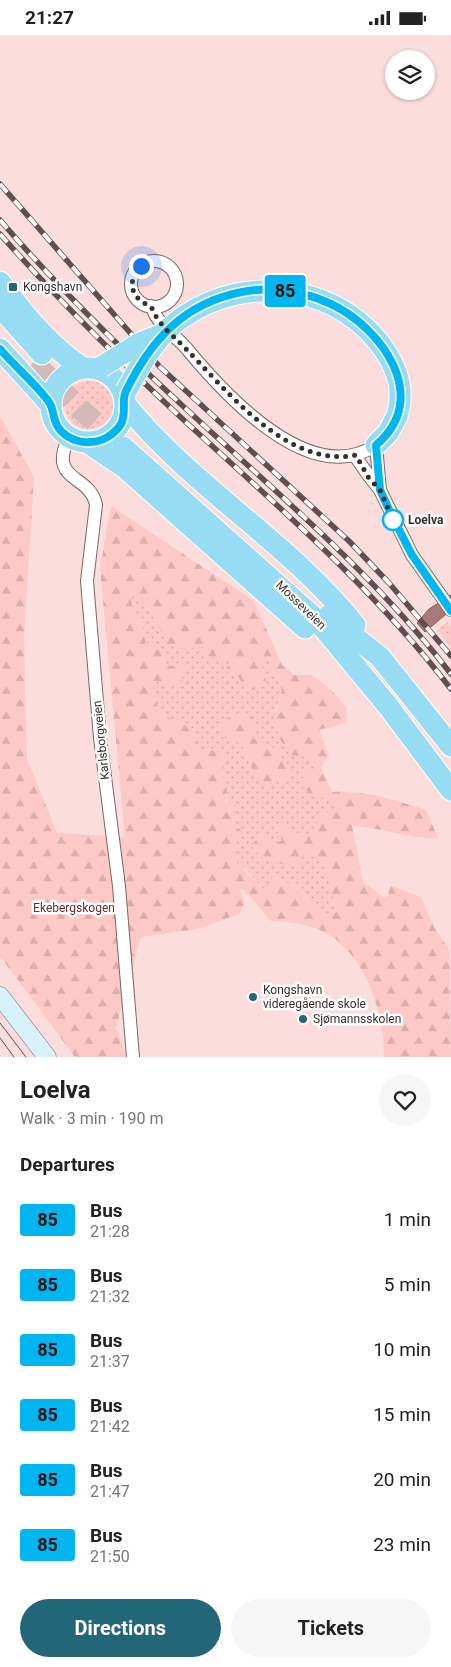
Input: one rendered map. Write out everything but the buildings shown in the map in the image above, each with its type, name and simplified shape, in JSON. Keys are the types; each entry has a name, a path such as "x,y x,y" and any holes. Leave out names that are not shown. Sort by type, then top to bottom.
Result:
{"highway":[{"path":"0,282 59,349 115,378 125,397 168,451 326,592 380,657"},
{"path":"50,404 53,391 60,380 71,372 94,368 123,356 140,343 162,334 192,311 229,295 269,290 287,291 331,304 354,318 383,348 399,379 401,393 398,416 388,433 376,445"},
{"path":"0,307 38,358 0,325"},
{"path":"78,440 98,441 115,432 124,415 125,397 162,334"},
{"path":"0,349 50,404 57,427 124,467 361,674"},
{"name":"Mosseveien","path":"451,745 380,657 330,617 291,580 127,442 311,613 333,637 393,712 451,790"}],"main road":[{"path":"0,996 47,1057"}],"street":[{"path":"170,301 158,306 144,304 135,295 132,283 136,271 147,262 160,262 172,269 177,284 170,301 185,348"},
{"path":"151,306 160,325 185,348 223,389 287,441 305,451 335,458 356,455 376,445 380,490"},
{"name":"Karlsborgveien","path":"78,440 63,449 63,467 66,473 92,493 96,505 87,581 100,738 119,886 133,1057"},
{"path":"356,455 368,477 380,490 404,540 433,587 451,610"}],"green space":[{"path":"84,381 94,381 106,388 113,400 113,410 106,422 94,429 84,429 76,425 69,418 65,410 65,400 69,392 76,385"},
{"name":"Ekebergskogen","path":"0,416 34,477 24,638 27,759 57,833 125,837 100,568 111,506 254,601 282,665 294,675 312,675 332,691 347,709 346,723 319,730 329,755 321,768 332,792 368,794 426,810 438,838 416,837 374,828 352,826 363,882 386,899 391,886 421,897 434,927 450,951 451,1057 384,1057 381,1022 376,1003 370,986 351,954 339,942 318,929 298,924 271,921 243,889 240,890 244,903 239,914 197,929 141,937 116,1028 127,1057 75,1057 0,956","holes":["131,591 145,600 169,646 187,650 203,644 204,656 233,661 223,672 237,674 247,692 267,685 261,662 269,661 282,691 276,717 280,739 290,755 311,757 314,767 305,773 300,785 309,793 334,801 334,808 318,819 315,836 293,832 282,825 273,824 282,840 273,846 265,832 251,845 264,860 296,867 304,854 318,856 329,877 336,913 320,913 310,904 302,889 272,877 272,885 267,893 237,863 233,846 244,835 233,821 237,806 226,802 227,789 221,773 227,755 210,750 198,750 194,729 161,714 152,693 153,681 181,686 184,666 164,666 164,650 146,644 142,624 132,605"]},
{"path":"131,591 145,600 158,626 203,644 204,656 234,661 269,661 282,691 275,712 290,754 311,757 314,767 309,793 334,801 334,808 318,819 315,836 293,832 282,825 274,824 283,840 273,846 251,845 318,856 329,877 336,913 320,913 310,904 302,889 272,877 272,885 267,893 245,869 237,864 233,846 239,827 229,812 226,787 211,750 198,750 194,729 161,714 152,693 153,681 161,682 184,666 164,666 146,644 142,624 132,605","holes":["250,735 260,743 278,750 251,766 242,744"]},
{"path":"447,622 451,626 451,647 437,630"},
{"path":"239,713 249,713 256,721 250,735 260,743 278,750 291,774 291,779 266,786 251,766 242,744 220,736 222,720"}],"shaded area":[{"path":"451,595 451,610 425,632 417,623 429,609"}],"tunnel":[{"path":"34,362 79,408 123,447"}],"tram line":[{"path":"0,1023 26,1057"},
{"path":"0,1038 14,1057"}],"railway":[{"path":"0,184 160,367 349,541 389,583 451,656"},
{"path":"0,220 71,298 120,347 297,510 362,573 423,639 451,674"},
{"path":"0,234 115,355 292,519 359,584 422,653 451,689"}],"bus line":[{"name":"85","path":"0,349 50,404 53,420 62,433 75,440 88,443 98,441 115,432 121,424 124,415 126,405 124,395 162,334 182,317 204,304 229,295 254,290 269,290 287,291 312,297 341,309 377,339 393,363 399,379 401,393 398,416 388,433 376,445 381,472 380,490 412,555 451,611"}],"place":[{"name":"Kongshavn","path":"13,287"},
{"name":"Loelva","path":"393,520"},
{"name":"Kongshavn videregående skole","path":"253,997"},
{"name":"Sjømannsskolen","path":"303,1019"}],"route":[{"path":"141,266 133,277 132,289 135,295 144,304 151,306 160,325 185,348 209,375 264,424 287,441 305,451 335,458 356,455 368,477 380,490 393,520"}]}
